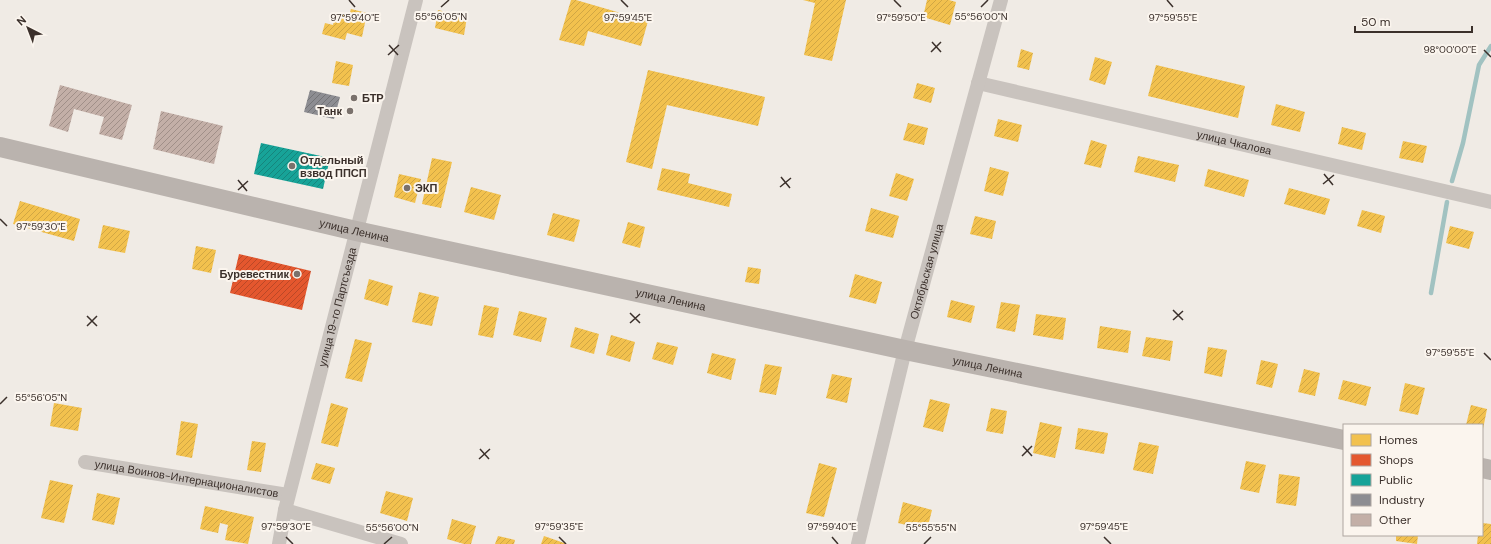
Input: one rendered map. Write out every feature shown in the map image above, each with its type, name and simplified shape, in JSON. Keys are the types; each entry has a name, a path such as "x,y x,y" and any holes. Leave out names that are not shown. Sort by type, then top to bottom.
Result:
{"main road":[{"name":"улица Ленина","path":"0,147 356,231 905,350 1343,440"}],"street":[{"name":"улица 19-го Партсъезда","path":"279,544 288,495 416,0"},
{"name":"Октябрьская улица","path":"858,544 905,350 1001,0"},
{"name":"улица Чкалова","path":"978,83 1491,202"},
{"name":"улица Воинов-Интернационалистов","path":"85,462 288,495"},
{"name":"улица Воинов-Интернационалистов","path":"285,510 401,544"}],"building: Homes":[{"path":"571,0 576,0 648,21 641,46 588,31 584,46 559,40"},
{"path":"803,0 846,0 832,61 804,55 815,3"},
{"path":"927,0 949,0 956,2 950,25 923,17"},
{"path":"351,9 367,13 362,37 347,33 345,40 322,34 325,23 333,25 336,12 349,15"},
{"path":"438,10 467,17 464,35 435,28"},
{"path":"1021,49 1033,53 1029,70 1017,67"},
{"path":"1095,57 1112,62 1105,85 1089,80"},
{"path":"336,61 353,65 349,86 332,83"},
{"path":"1156,65 1245,86 1238,118 1148,96"},
{"path":"648,70 765,97 758,126 667,105 652,169 626,162"},
{"path":"917,83 935,88 931,103 913,98"},
{"path":"1276,104 1305,112 1300,132 1271,125"},
{"path":"998,119 1022,125 1018,142 994,136"},
{"path":"908,123 928,128 924,145 903,140"},
{"path":"1342,127 1366,133 1362,150 1338,144"},
{"path":"1091,140 1107,145 1101,168 1084,164"},
{"path":"1403,141 1427,146 1423,163 1399,158"},
{"path":"1138,156 1179,165 1175,182 1134,172"},
{"path":"432,158 452,162 441,208 422,204"},
{"path":"990,167 1009,172 1003,196 984,191"},
{"path":"662,168 690,174 688,183 732,194 729,207 657,190"},
{"path":"1208,169 1249,180 1244,197 1204,186"},
{"path":"896,173 914,179 907,201 889,196"},
{"name":"ЭКП","path":"399,174 421,179 415,203 394,197"},
{"path":"471,187 501,195 494,220 464,212"},
{"path":"1289,188 1330,199 1325,215 1284,204"},
{"path":"20,201 80,219 74,241 13,224"},
{"path":"871,208 899,216 893,238 865,231"},
{"path":"1362,210 1385,216 1381,233 1357,226"},
{"path":"553,213 580,220 574,242 547,235"},
{"path":"975,216 996,221 992,239 970,234"},
{"path":"628,222 645,227 640,248 622,243"},
{"path":"103,225 130,231 125,253 98,248"},
{"path":"1450,226 1474,232 1469,249 1446,243"},
{"path":"196,246 216,250 211,273 192,269"},
{"path":"748,267 761,269 759,284 745,282"},
{"path":"855,274 882,282 876,304 849,297"},
{"path":"369,279 393,286 388,306 364,299"},
{"path":"419,292 439,297 432,326 412,322"},
{"path":"951,300 975,306 971,323 947,317"},
{"path":"1001,302 1020,305 1015,332 996,328"},
{"path":"484,305 499,308 493,338 478,335"},
{"path":"519,311 547,318 541,342 513,335"},
{"path":"1036,314 1066,318 1063,340 1033,335"},
{"path":"1100,326 1131,331 1128,353 1097,348"},
{"path":"575,327 599,334 594,354 570,347"},
{"path":"611,335 635,342 630,362 606,355"},
{"path":"1146,337 1173,341 1170,361 1142,356"},
{"path":"355,339 372,343 362,382 345,378"},
{"path":"657,342 678,347 673,365 652,359"},
{"path":"1208,347 1227,350 1222,377 1204,373"},
{"path":"712,353 736,359 731,380 707,373"},
{"path":"1261,360 1278,364 1272,388 1256,384"},
{"path":"765,364 782,367 776,395 759,392"},
{"path":"1304,369 1320,373 1315,396 1298,392"},
{"path":"832,374 852,378 847,403 826,398"},
{"path":"1343,380 1371,387 1366,406 1338,399"},
{"path":"1405,383 1425,388 1418,415 1399,411"},
{"path":"930,399 950,404 943,432 923,427"},
{"path":"54,403 82,408 78,431 50,426"},
{"path":"331,403 348,408 338,447 321,443"},
{"path":"1471,405 1487,409 1483,429 1483,424 1466,424"},
{"path":"991,408 1007,411 1003,434 986,431"},
{"path":"181,421 198,424 192,458 176,455"},
{"path":"1040,422 1062,427 1055,458 1033,453"},
{"path":"1078,428 1108,433 1104,454 1075,449"},
{"path":"252,441 266,443 261,472 247,470"},
{"path":"1139,442 1159,446 1153,474 1133,470"},
{"path":"1246,461 1266,465 1259,493 1240,489"},
{"path":"316,463 335,468 330,484 311,479"},
{"path":"819,463 837,468 824,517 806,513"},
{"path":"1279,474 1300,477 1296,506 1276,503"},
{"path":"50,480 73,485 64,523 41,518"},
{"path":"386,491 413,498 407,521 380,513"},
{"path":"97,493 120,498 114,525 92,520"},
{"path":"903,502 932,510 927,530 898,523"},
{"path":"205,506 254,517 248,544 225,540 228,525 220,523 218,533 200,529"},
{"path":"452,519 476,526 471,544 464,544 447,539"},
{"path":"1483,523 1491,524 1491,544 1477,544 1478,536 1483,536"},
{"path":"498,536 515,540 514,544 495,544"},
{"path":"544,536 567,544 541,544"},
{"path":"1396,536 1418,536 1417,544 1396,541"}],"building: Shops":[{"path":"239,254 311,271 302,310 230,293"}],"building: Public":[{"name":"Отдельный взвод ППСП","path":"261,143 330,158 323,189 254,174"}],"building: Industry":[{"path":"310,90 340,97 334,119 304,112"}],"building: Other":[{"path":"60,85 132,105 122,140 99,134 104,117 74,109 68,132 49,126"},
{"path":"161,111 223,126 214,164 153,149"}],"waterway":[{"path":"1452,181 1463,143 1479,65 1491,46"},
{"path":"1431,293 1447,202"}],"place":[{"name":"БТР","path":"354,98"},
{"name":"Танк","path":"350,111"},
{"name":"Отдельный взвод ППСП","path":"292,166"},
{"name":"ЭКП","path":"407,188"},
{"name":"Буревестник","path":"297,274"}]}
